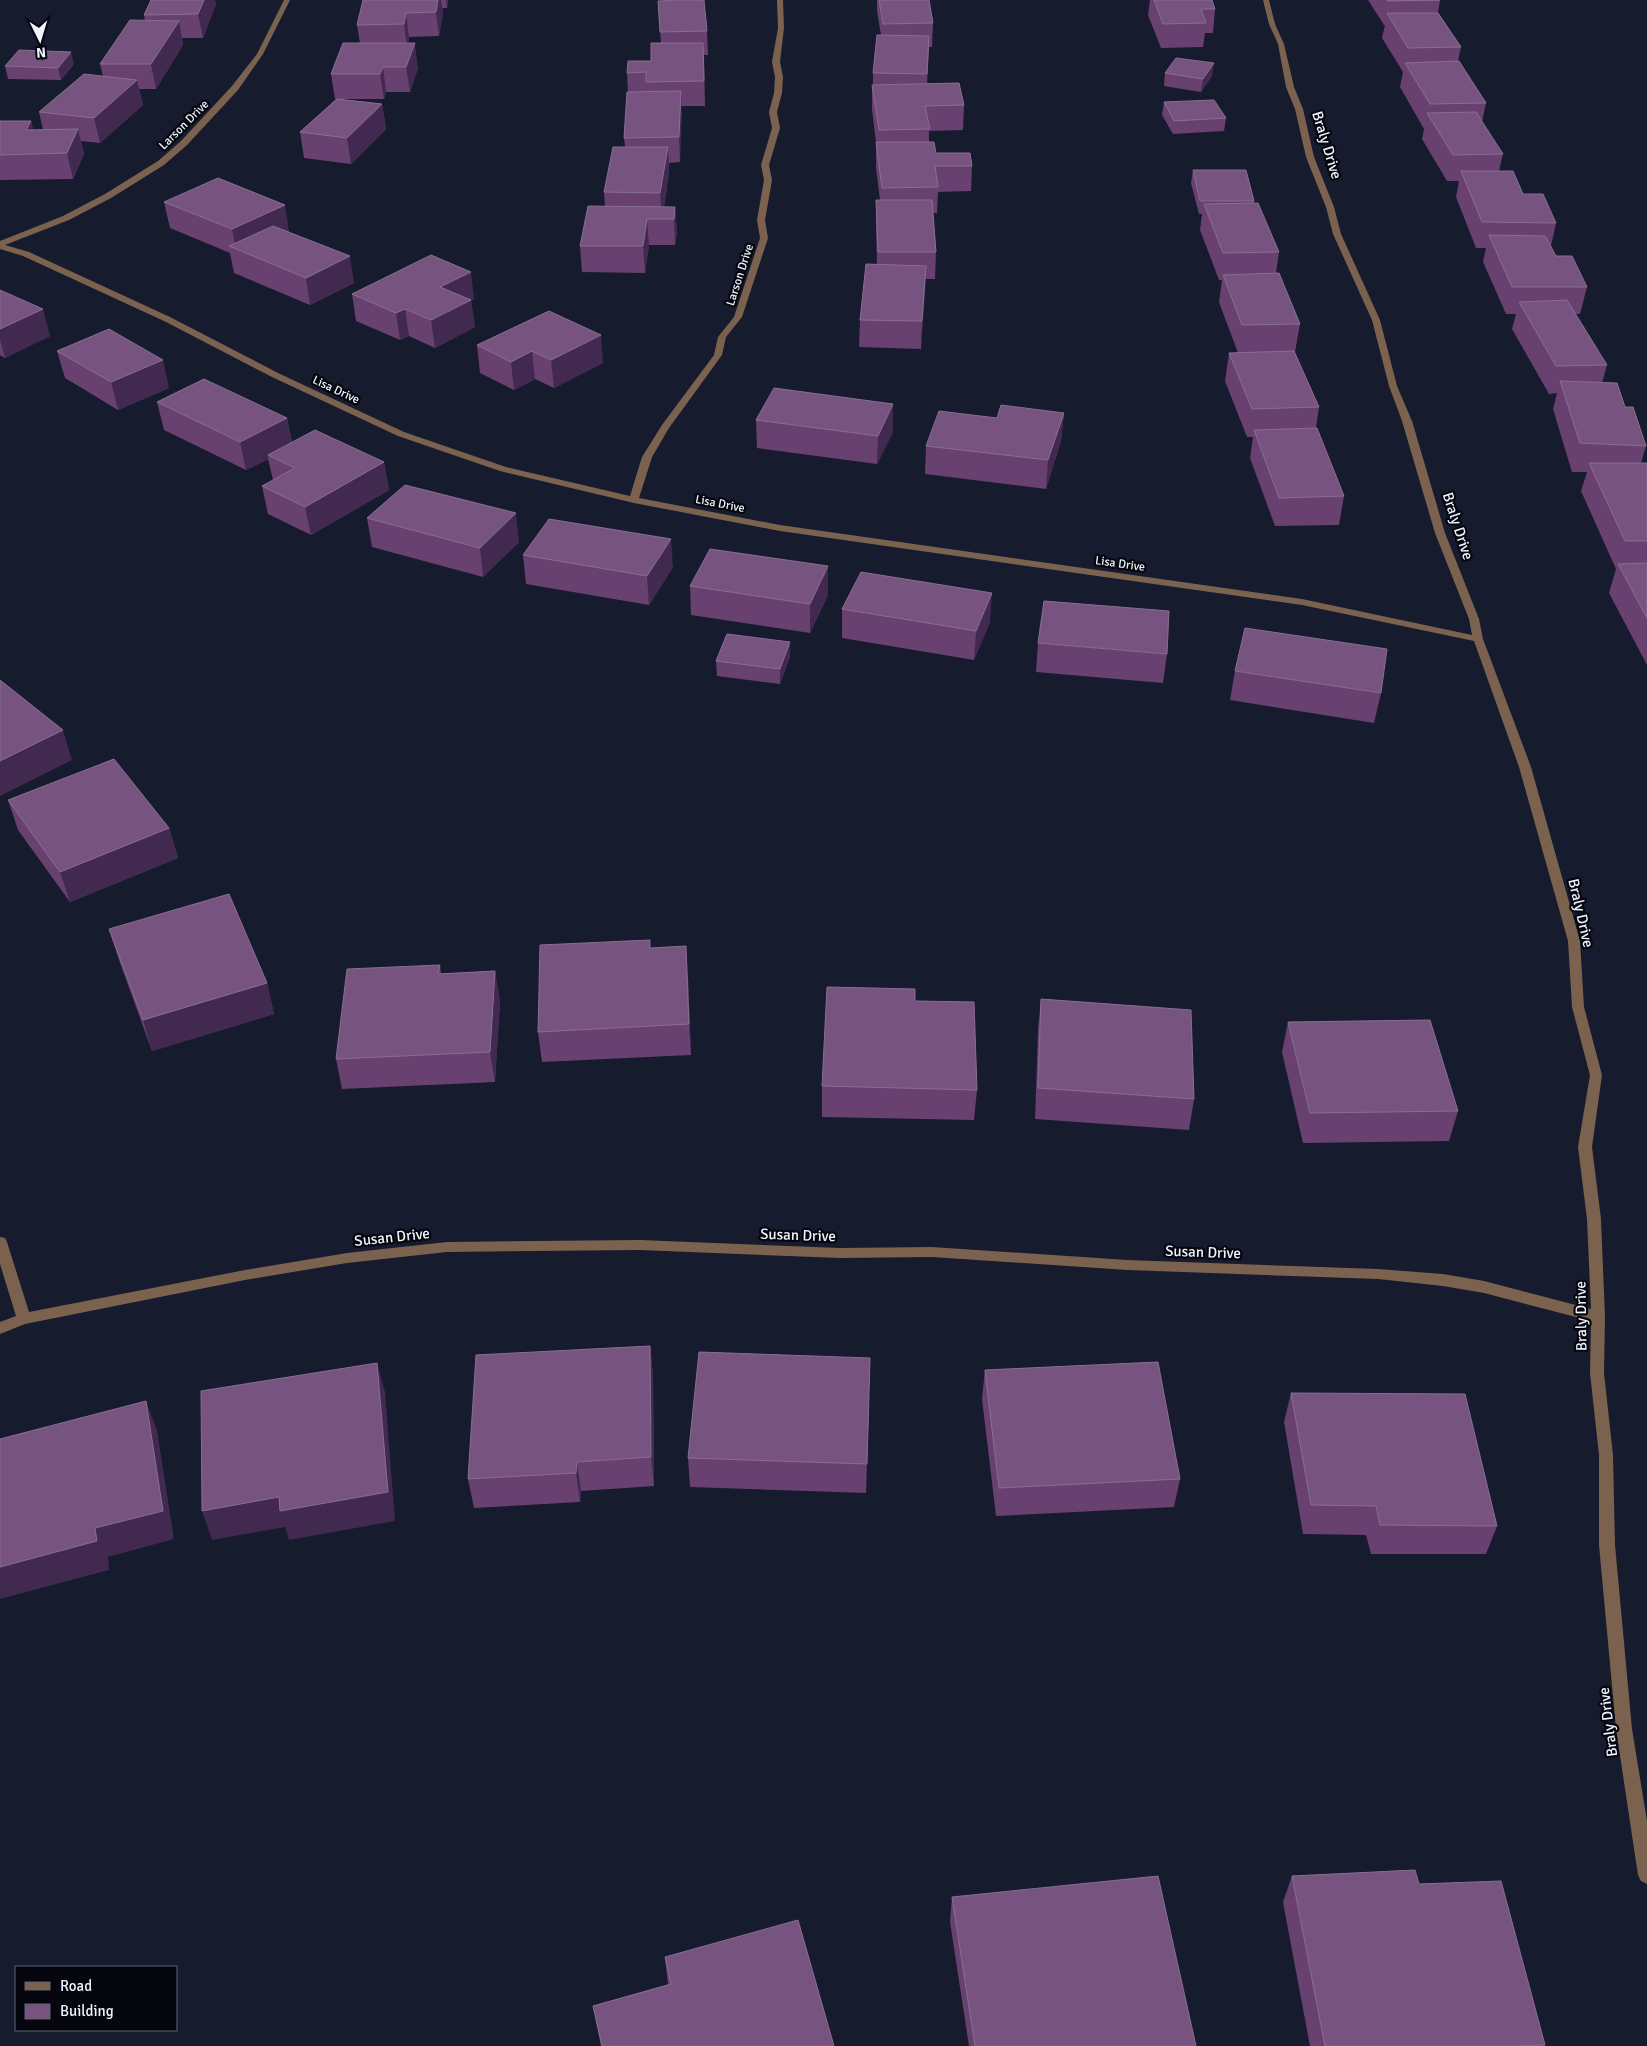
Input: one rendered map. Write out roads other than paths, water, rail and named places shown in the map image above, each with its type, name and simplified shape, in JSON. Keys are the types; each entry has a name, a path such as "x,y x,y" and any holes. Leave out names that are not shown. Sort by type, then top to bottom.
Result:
{"street":[{"name":"Larson Drive","path":"0,245 66,218 108,196 161,163 184,144 235,88 260,54 287,0"},
{"name":"Larson Drive","path":"634,500 647,457 665,426 718,355 722,337 738,317 764,238 761,220 768,180 765,165 776,128 773,112 778,94 779,77 776,62 781,28 780,0"},
{"name":"Braly Drive","path":"1266,0 1272,24 1281,44 1290,87 1299,109 1310,156 1330,207 1337,234 1348,262 1364,290 1376,320 1393,386 1406,421 1440,533 1474,619 1478,639 1526,767 1574,941 1578,1007 1596,1075 1585,1147 1594,1219 1598,1318 1597,1373 1606,1455 1607,1545 1624,1730 1647,1874"},
{"name":"Lisa Drive","path":"0,245 26,254 167,318 275,375 401,434 503,469 634,500 780,528 1302,602 1478,639"},
{"path":"0,1242 24,1320"},
{"name":"Susan Drive","path":"0,1328 24,1320 245,1275 347,1258 447,1247 640,1245 840,1253 932,1252 1127,1266 1378,1274 1442,1280 1484,1287 1598,1318"}]}
